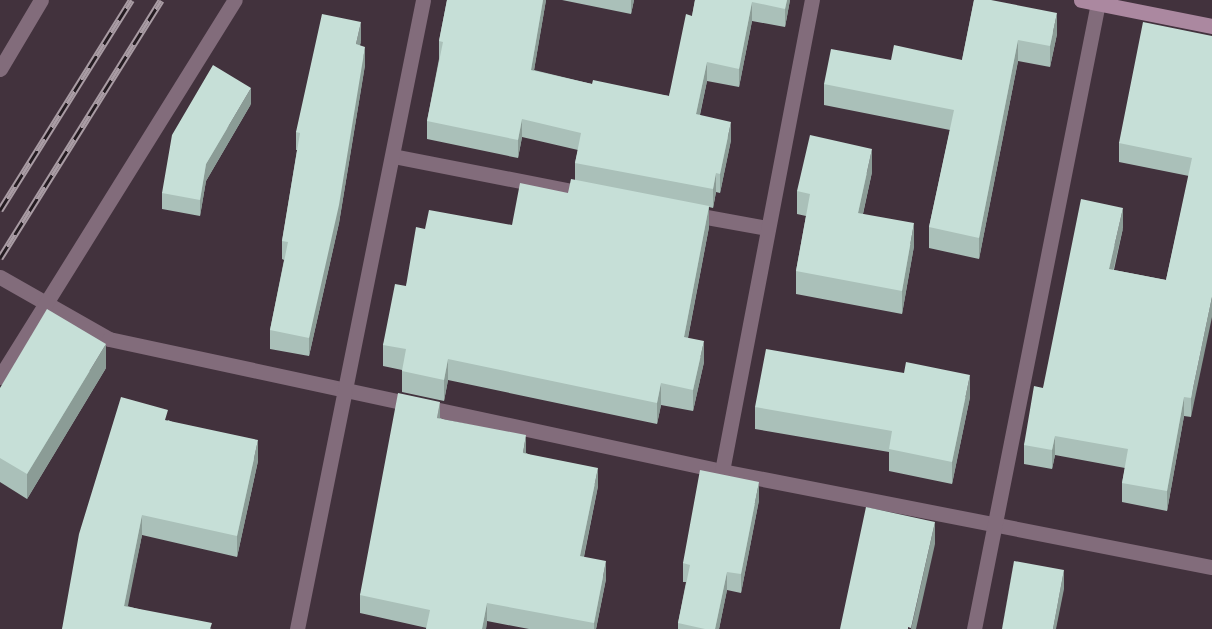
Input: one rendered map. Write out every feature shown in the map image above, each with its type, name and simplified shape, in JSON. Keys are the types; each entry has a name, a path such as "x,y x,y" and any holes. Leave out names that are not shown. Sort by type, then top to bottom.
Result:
{"main road":[{"path":"1081,0 1212,26"}],"street":[{"path":"0,69 41,0"},
{"path":"0,377 235,0"},
{"path":"297,629 423,0"},
{"path":"722,471 766,228 812,0"},
{"path":"974,629 1098,3"},
{"path":"393,156 603,197"},
{"path":"673,210 766,228"},
{"path":"0,277 109,339 722,471 996,527 1212,567"}],"building":[{"path":"447,0 543,0 531,70 592,84 593,80 669,96 686,14 692,16 695,0 787,0 785,9 752,2 739,69 707,62 696,114 731,122 720,174 716,173 713,189 575,163 581,133 522,119 518,140 427,121 443,42 439,41"},
{"path":"974,0 991,0 1057,13 1050,46 1018,40 979,238 929,227 954,110 824,84 831,49 891,60 894,45 962,60"},
{"path":"322,14 361,22 356,44 365,47 339,205 309,338 270,330 288,242 282,241 300,133 296,132"},
{"path":"1143,22 1212,36 1212,297 1191,398 1184,397 1167,491 1122,483 1128,449 1055,436 1052,450 1024,445 1034,386 1043,388 1081,199 1123,208 1109,269 1166,280 1192,158 1119,143"},
{"path":"213,65 251,88 206,164 200,200 162,193 172,135"},
{"path":"810,135 872,149 858,213 914,223 902,291 796,271 810,194 797,191"},
{"path":"571,179 709,206 684,337 704,341 693,390 661,383 657,403 448,359 444,380 402,371 406,349 383,345 395,284 406,286 416,227 425,229 429,210 512,225 520,183 568,193"},
{"path":"47,309 106,344 27,474 0,458 0,388"},
{"path":"766,349 904,373 906,362 970,375 952,462 889,449 892,431 755,407"},
{"path":"398,393 440,402 437,418 526,435 523,453 598,468 580,556 606,561 594,623 487,603 482,629 426,629 430,610 360,595"},
{"path":"121,397 168,410 165,420 258,440 237,536 142,515 124,606 212,623 210,629 62,629 79,534"},
{"path":"700,470 759,482 741,574 727,572 715,629 678,623 690,565 683,563"},
{"path":"866,507 935,522 911,628 840,629"},
{"path":"1014,561 1064,570 1053,629 1002,629"}],"railway":[{"path":"0,210 131,0"},
{"path":"0,258 161,0"}]}
